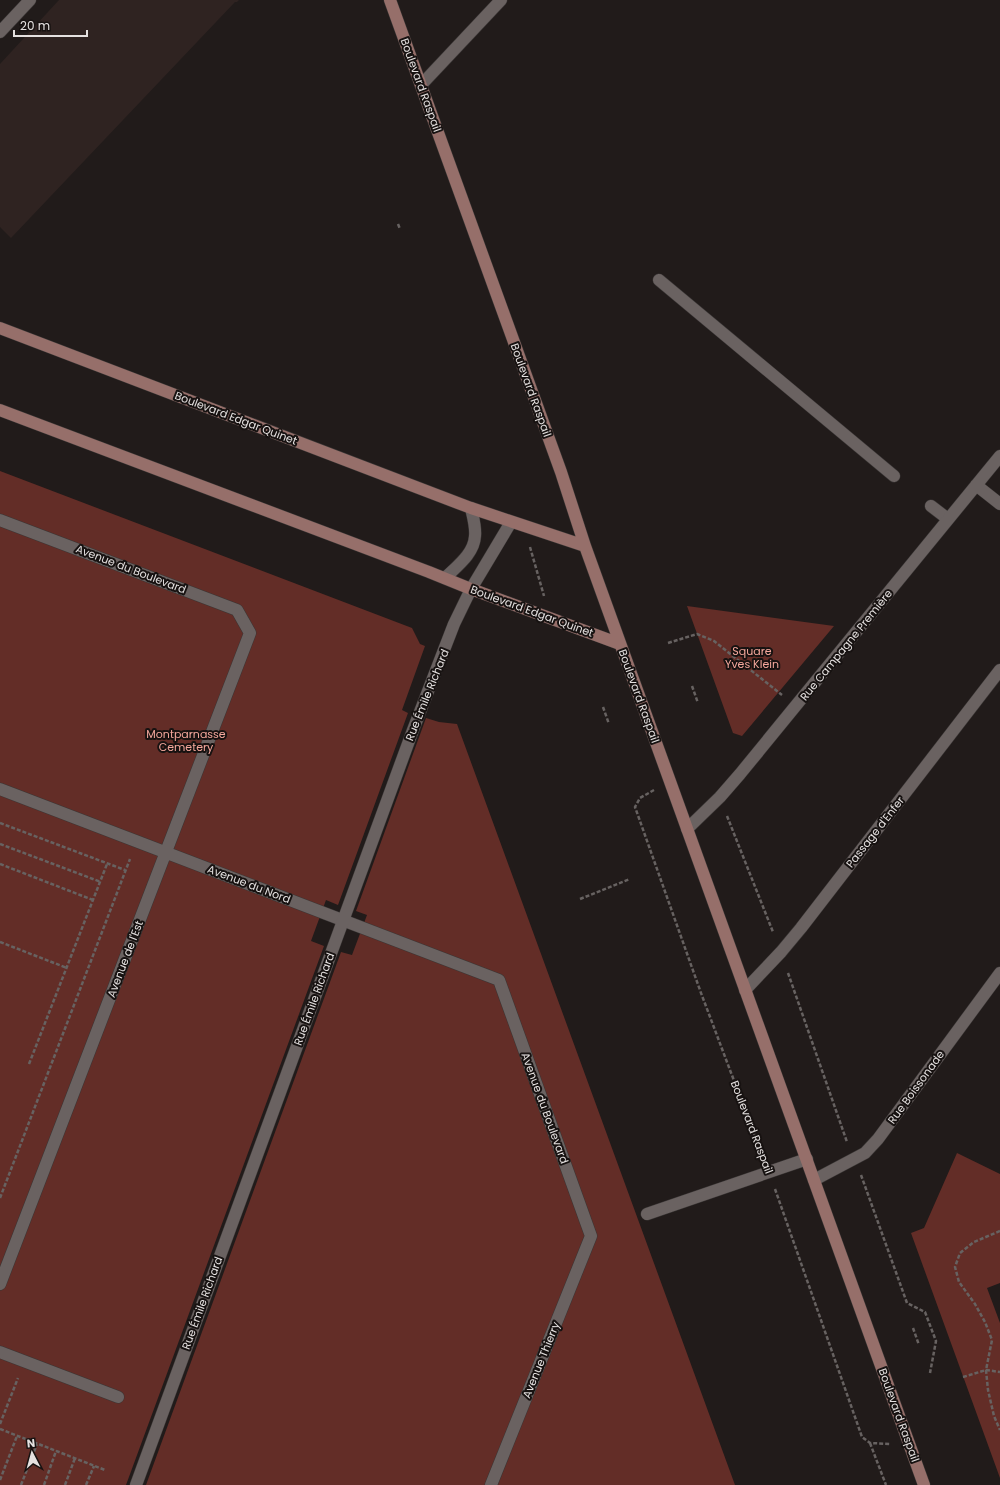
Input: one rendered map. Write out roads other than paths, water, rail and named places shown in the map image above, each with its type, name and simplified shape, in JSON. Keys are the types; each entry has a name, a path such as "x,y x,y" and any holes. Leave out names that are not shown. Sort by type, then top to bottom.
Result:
{"main road":[{"name":"Boulevard Raspail","path":"390,0 562,472 585,546 620,644 924,1485"},
{"name":"Boulevard Edgar Quinet","path":"0,328 471,508 585,546"},
{"name":"Boulevard Edgar Quinet","path":"0,410 620,644"}],"street":[{"path":"0,32 30,0"},
{"path":"421,85 501,0"},
{"path":"659,280 894,476"},
{"name":"Rue Campagne Première","path":"687,829 720,797 740,774 1000,456"},
{"path":"976,485 1000,504"},
{"path":"931,506 948,519"},
{"path":"445,578 463,560 471,549 475,537 471,508"},
{"name":"Avenue du Boulevard","path":"0,520 237,610 250,633"},
{"name":"Rue Émile Richard","path":"136,1485 413,730 454,624 471,589 511,522"},
{"name":"Avenue de l'Est","path":"0,1284 250,633"},
{"name":"Passage d'Enfer","path":"745,990 781,952 1000,670"},
{"name":"Avenue du Nord","path":"0,790 499,980"},
{"name":"Rue Boissonade","path":"814,1180 865,1153 878,1139 1000,973"},
{"name":"Avenue du Boulevard","path":"499,980 591,1236"},
{"path":"647,1214 807,1159"},
{"name":"Avenue Thierry","path":"491,1485 591,1236"},
{"path":"0,1352 118,1397"}],"park label":[{"name":"Square Yves Klein","path":"752,657"},
{"name":"Montparnasse Cemetery","path":"186,740"}]}
